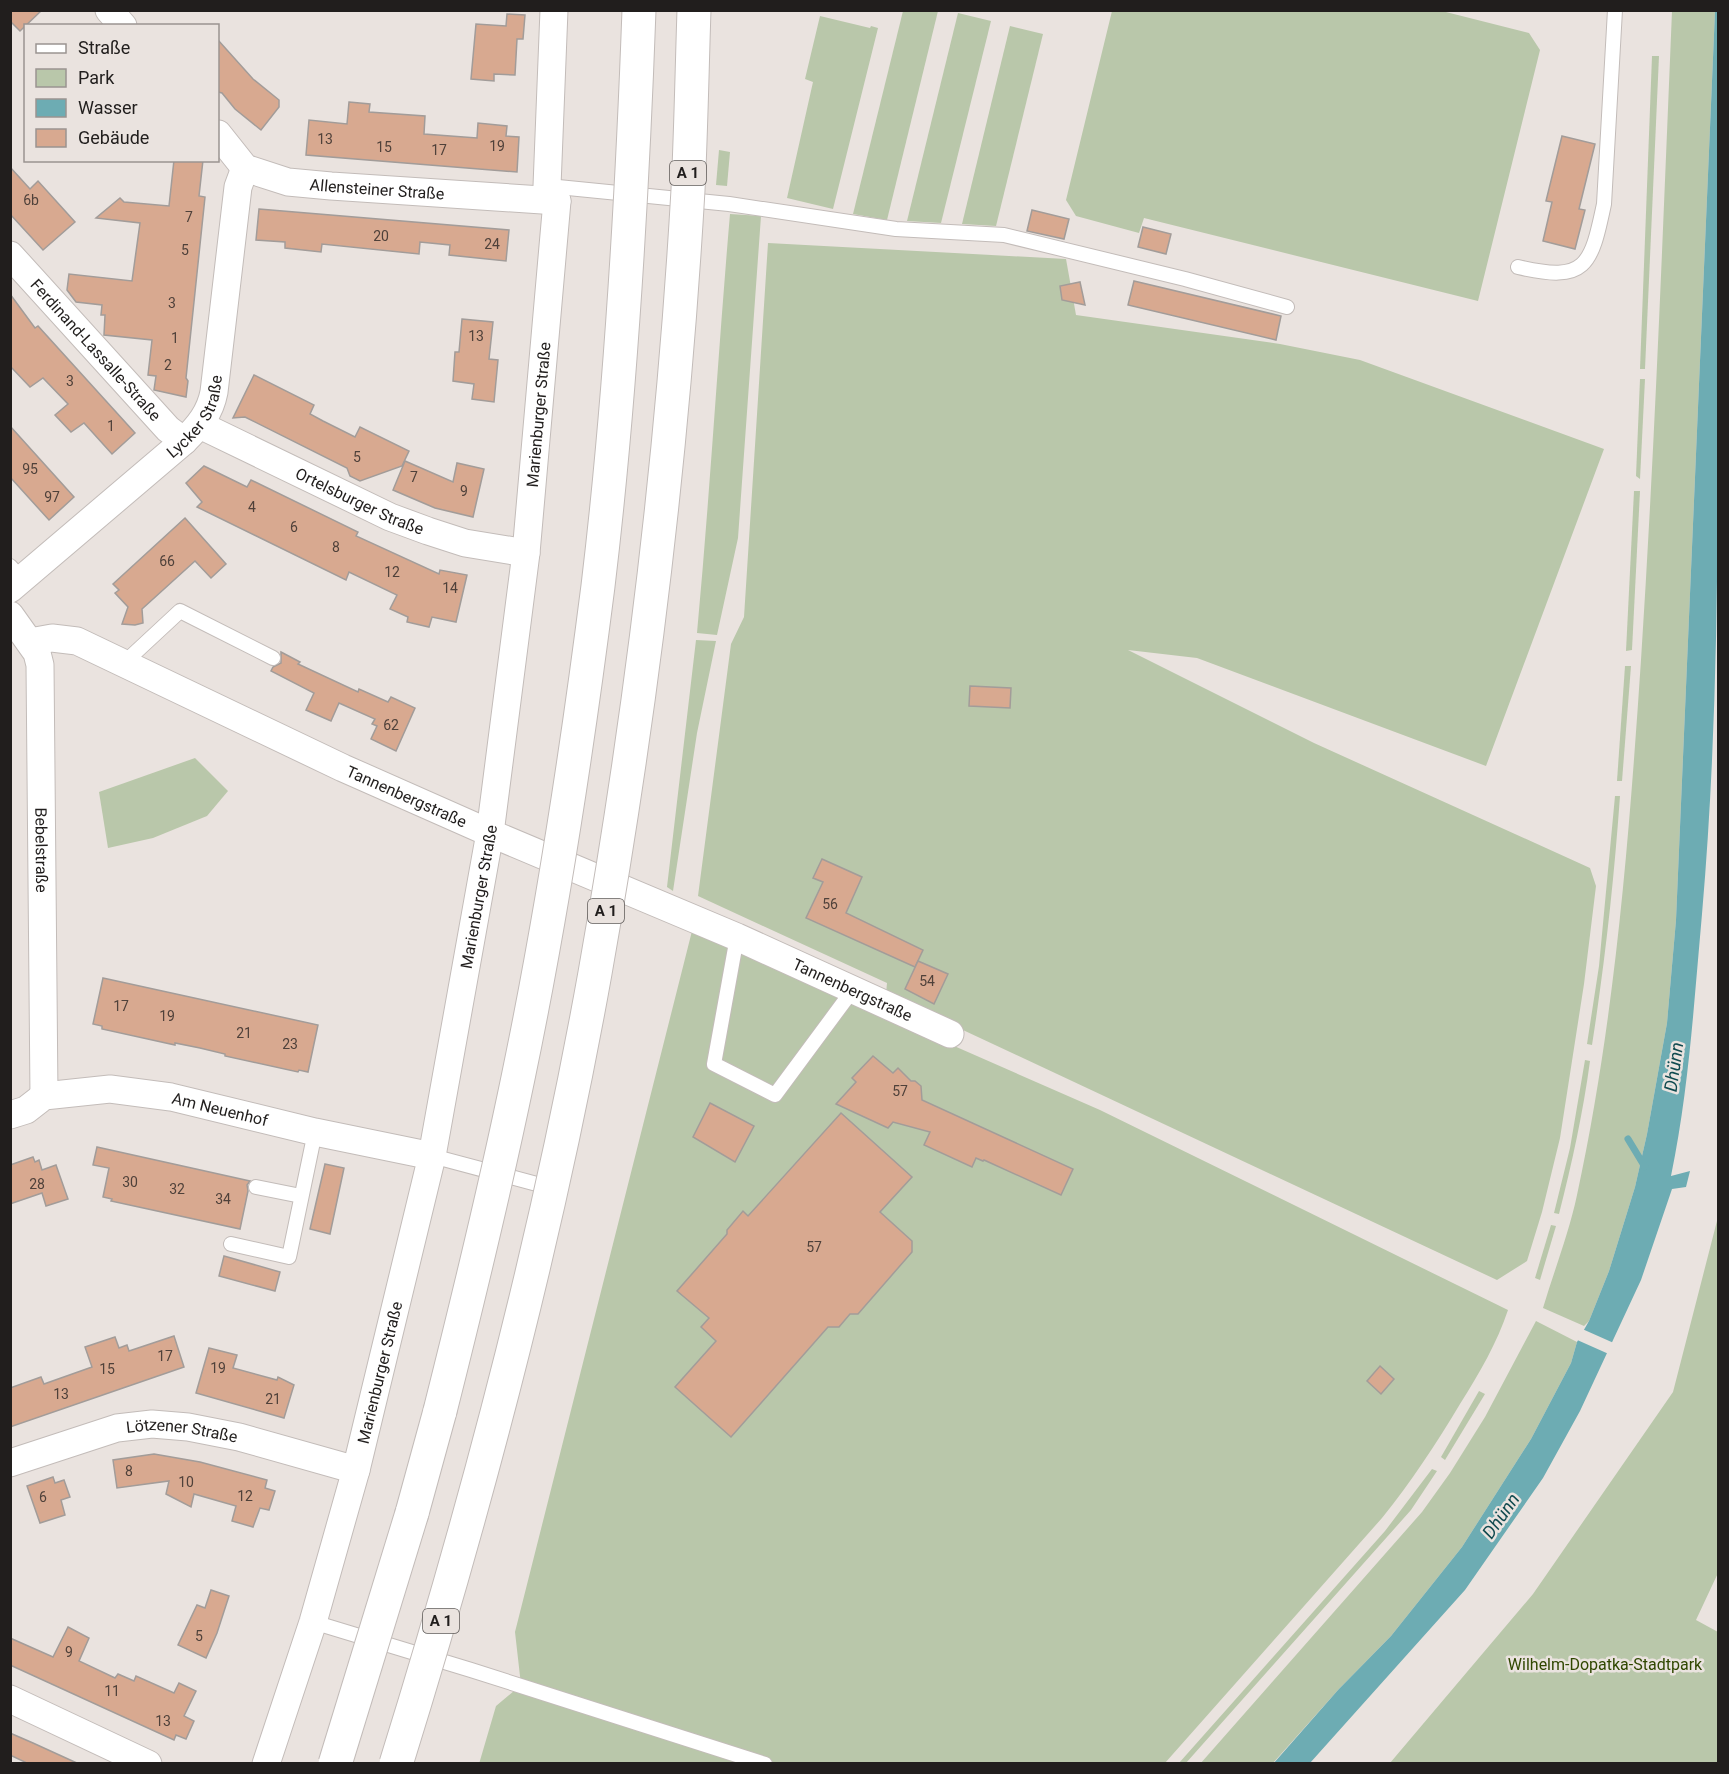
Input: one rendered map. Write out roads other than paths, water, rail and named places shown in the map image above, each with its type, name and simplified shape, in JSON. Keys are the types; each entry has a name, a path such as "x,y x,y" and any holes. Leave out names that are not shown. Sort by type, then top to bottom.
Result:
{"highway":[{"path":"335,1764 412,1514 468,1300 518,1077 558,861 584,688 612,456 632,200 639,10"},
{"name":"A 1","path":"396,1764 440,1623 513,1353 570,1101 595,975 635,720 666,464 688,189 694,10"}],"street":[{"path":"109,10 121,24"},
{"name":"Marienburger Straße","path":"266,1764 313,1622 356,1470 432,1156 489,833 526,553 552,194 554,10"},
{"path":"219,135 245,168"},
{"name":"Allensteiner Straße","path":"245,168 288,182 331,186 552,194"},
{"name":"Lycker Straße","path":"14,578 192,433 212,403 238,187 245,168"},
{"name":"Ferdinand-Lassalle-Straße","path":"10,255 168,429 192,433"},
{"name":"Ortelsburger Straße","path":"192,433 418,528 465,543 526,553"},
{"name":"Bebelstraße","path":"10,615 37,653 40,665 45,1002 44,1096"},
{"name":"Tannenbergstraße","path":"30,642 52,638 77,641 343,768 489,833 737,937 950,1034"},
{"name":"Am Neuenhof","path":"10,1115 26,1110 44,1096 110,1089 171,1097 315,1132 432,1156"},
{"name":"Lötzener Straße","path":"10,1463 117,1428 153,1424 188,1427 239,1437 356,1470"},
{"path":"10,1699 148,1764"}],"lane":[{"path":"1518,267 1545,273 1565,273 1578,268 1590,256 1604,204 1616,10"},
{"path":"552,194 721,203 896,229 1004,235 1287,306"},
{"path":"124,663 180,611 273,658"},
{"path":"737,937 714,1064 775,1095 852,991"},
{"path":"231,1244 289,1257 315,1132"},
{"path":"432,1156 548,1188"},
{"path":"256,1187 302,1196"},
{"path":"313,1622 461,1666 765,1764"}],"water":[{"name":"Dhünn","path":"1715,11 1718,11 1716,656 1711,785 1702,914 1687,1078 1671,1176 1690,1171 1686,1187 1672,1189 1641,1280 1580,1411 1543,1478 1465,1590 1310,1763 1273,1764 1338,1690 1391,1636 1462,1547 1531,1439 1571,1363 1577,1342 1589,1321 1609,1271 1635,1187 1667,1023 1676,920"}],"waterway":[{"path":"1628,1139 1645,1167"}],"park label":[{"name":"Wilhelm-Dopatka-Stadtpark","path":"1605,1664"}]}
